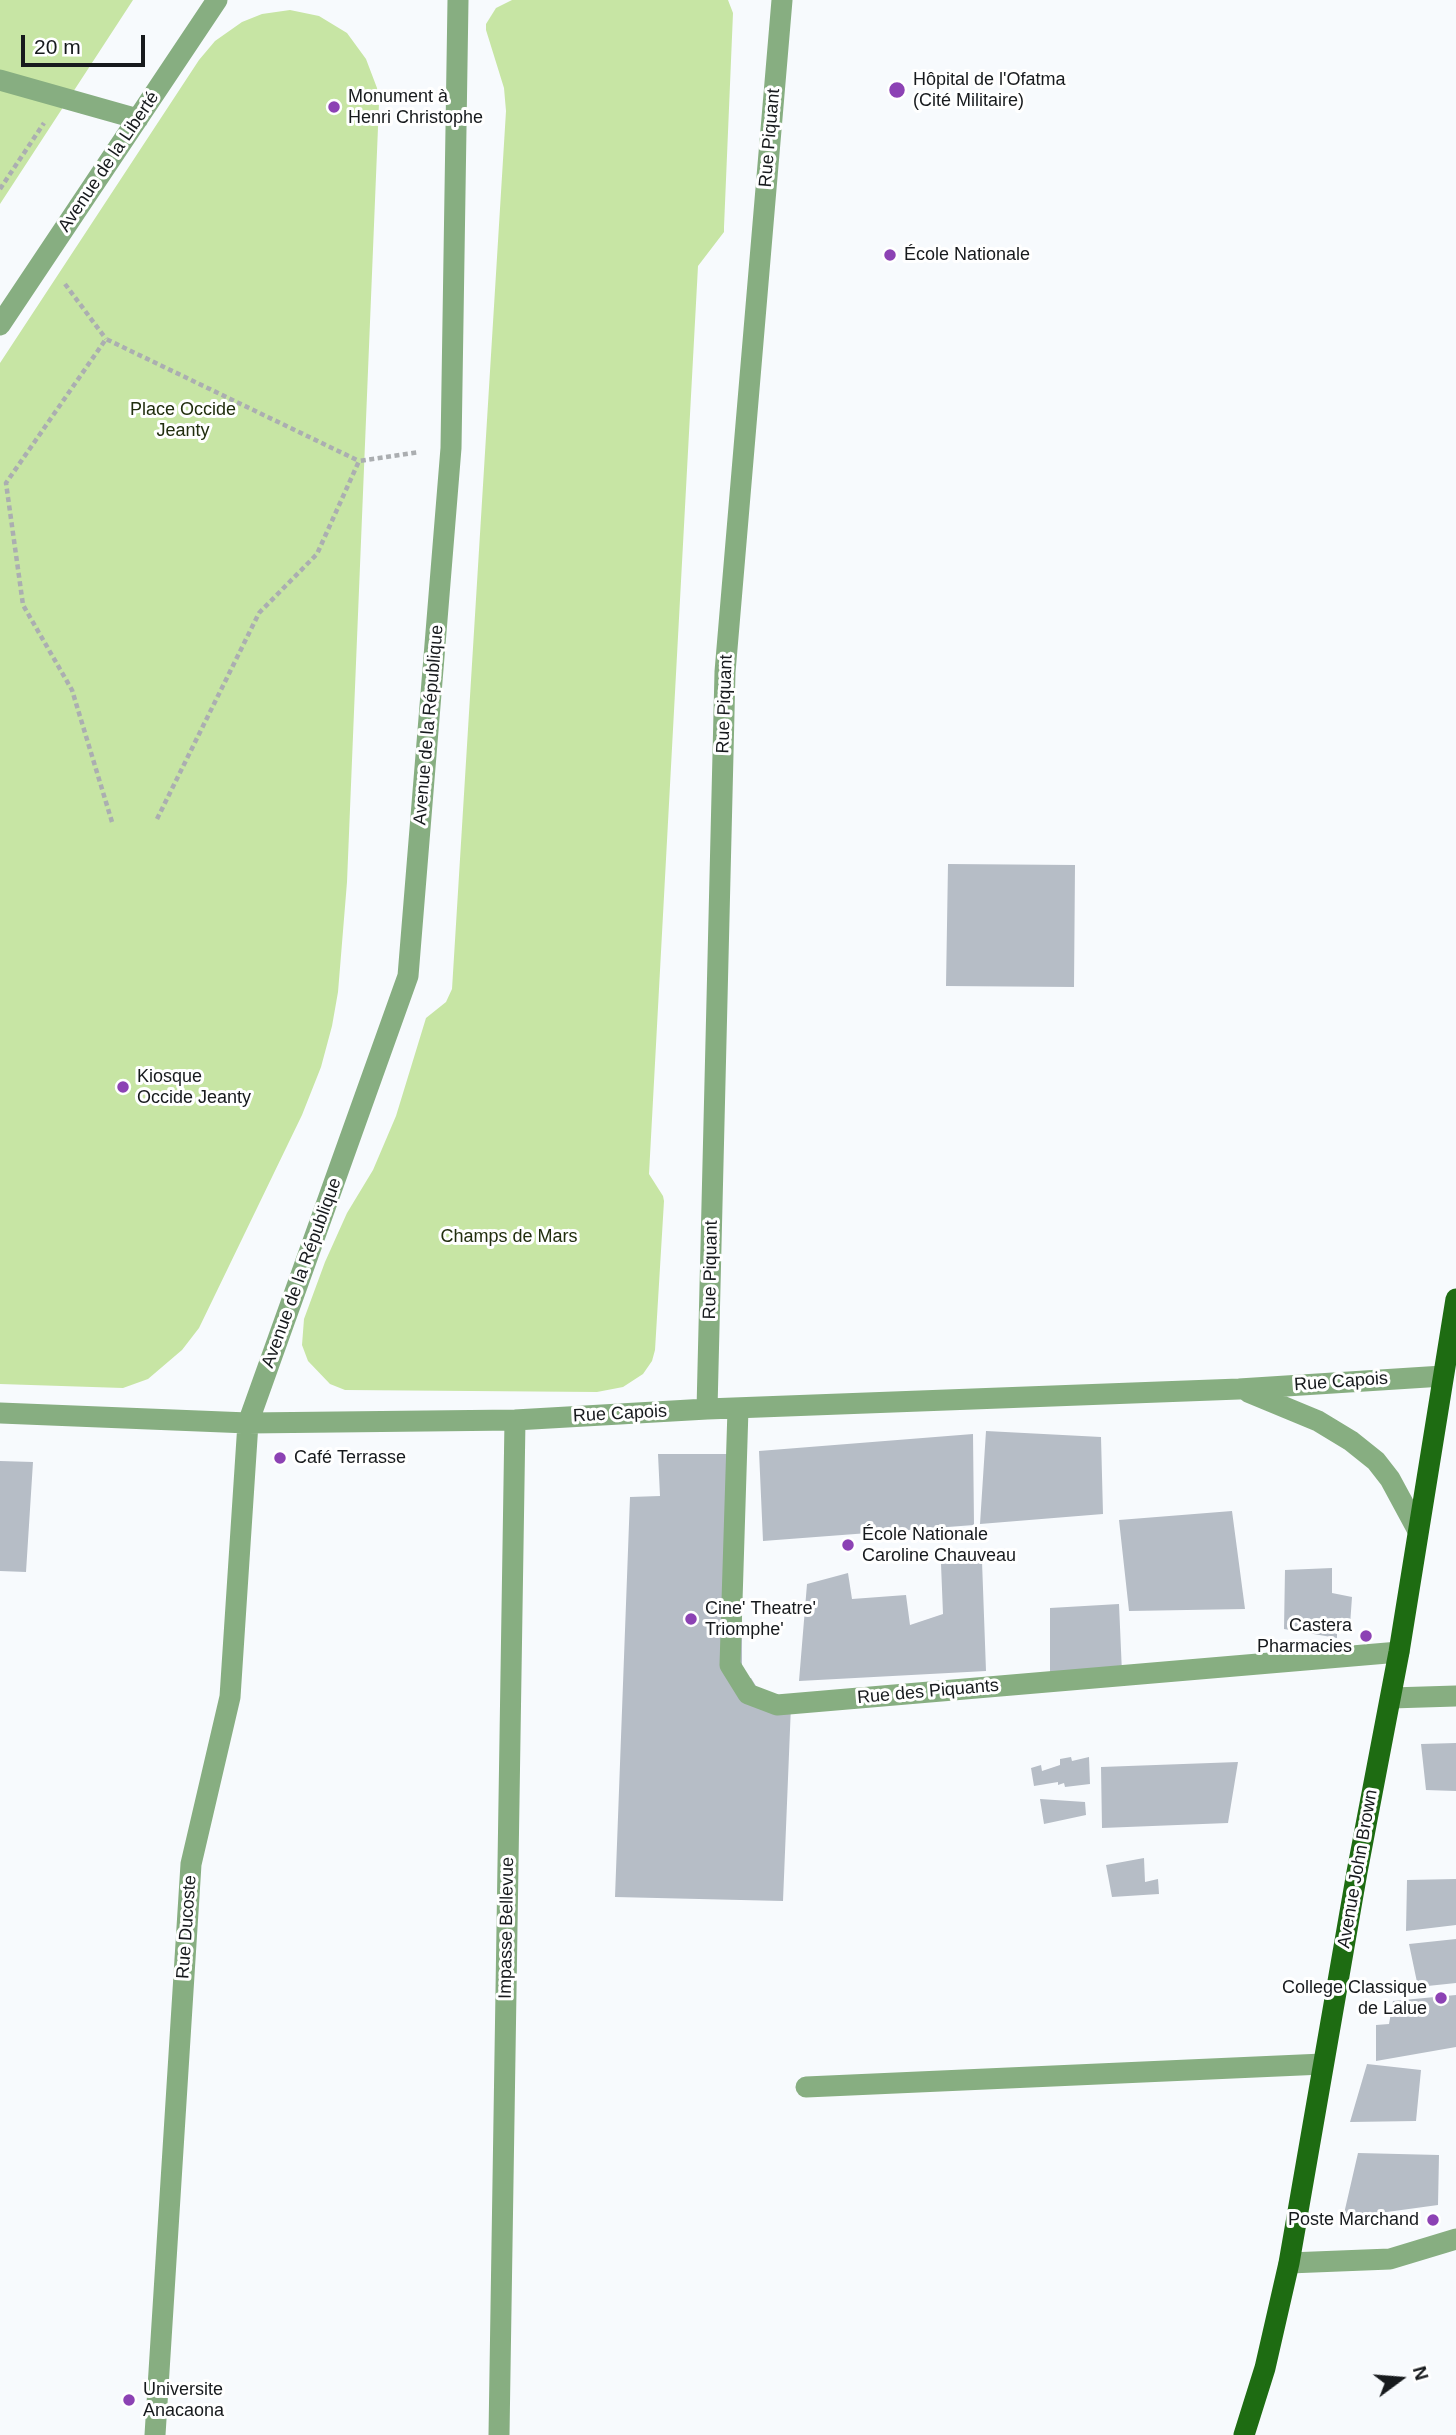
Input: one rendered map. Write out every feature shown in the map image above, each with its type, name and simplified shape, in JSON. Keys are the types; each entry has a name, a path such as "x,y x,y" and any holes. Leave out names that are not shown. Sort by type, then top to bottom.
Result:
{"main road":[{"name":"Avenue John Brown","path":"1244,2435 1265,2368 1289,2263 1399,1652 1456,1299"}],"street":[{"name":"Avenue de la Liberté","path":"0,325 218,0"},
{"name":"Avenue de la République","path":"248,1423 408,976 451,448 458,0"},
{"name":"Rue Piquant","path":"707,1409 725,671 782,0"},
{"path":"0,80 138,118"},
{"name":"Rue Capois","path":"0,1413 248,1423 515,1420 707,1409 1239,1389 1443,1376"},
{"name":"Rue Capois","path":"1239,1389 1318,1421 1351,1441 1376,1461 1390,1479 1417,1529"},
{"name":"Rue des Piquants","path":"738,1409 730,1665 748,1694 776,1705 1399,1652"},
{"name":"Impasse Bellevue","path":"499,2435 515,1420"},
{"name":"Rue Ducoste","path":"155,2435 191,1864 230,1697 248,1423"},
{"path":"1391,1698 1456,1696"},
{"path":"806,2087 1323,2064"},
{"path":"1289,2263 1390,2259 1456,2239"}],"path":[{"path":"0,189 62,97"},
{"path":"45,258 107,339 359,461 451,448"},
{"path":"107,339 6,483 23,605 72,690 112,822"},
{"path":"157,819 259,613 317,554 359,461"}],"green space":[{"path":"0,0 133,0 0,204"},
{"name":"Champs de Mars","path":"512,0 728,0 733,13 724,232 698,266 649,1174 664,1201 655,1350 652,1361 643,1374 623,1387 597,1392 345,1390 330,1384 308,1361 302,1345 304,1319 347,1213 373,1170 396,1116 426,1018 446,1002 452,989 506,111 504,88 486,24 496,8"},
{"name":"Place Occide Jeanty","path":"290,10 319,16 347,33 366,59 377,88 379,103 347,882 338,992 332,1026 321,1067 302,1115 199,1328 182,1350 148,1379 123,1388 0,1384 0,363 199,60 215,41 242,22 262,14"}],"building":[{"path":"948,864 1075,865 1074,987 946,986"},
{"path":"986,1431 1101,1437 1103,1514 980,1524"},
{"path":"973,1434 974,1525 763,1541 759,1451"},
{"path":"658,1454 742,1454 742,1678 751,1678 759,1691 791,1705 783,1901 615,1897 630,1497 660,1496"},
{"path":"0,1461 33,1462 26,1572 0,1571"},
{"path":"1232,1511 1245,1609 1129,1611 1119,1520"},
{"path":"982,1561 986,1671 799,1681 807,1584 848,1573 852,1599 906,1595 910,1625 943,1614 941,1564"},
{"path":"1332,1568 1332,1593 1352,1597 1350,1625 1337,1626 1337,1638 1284,1629 1285,1570"},
{"path":"1119,1604 1122,1673 1050,1675 1050,1608"},
{"path":"1456,1743 1456,1791 1426,1790 1421,1744"},
{"path":"1071,1757 1072,1761 1089,1757 1090,1784 1065,1787 1064,1783 1058,1785 1058,1782 1034,1786 1031,1768 1041,1765 1042,1771 1060,1765 1060,1759"},
{"path":"1238,1762 1228,1823 1102,1828 1101,1767"},
{"path":"1040,1799 1085,1802 1086,1815 1044,1824"},
{"path":"1144,1858 1145,1882 1158,1879 1159,1894 1112,1897 1106,1865"},
{"path":"1456,1879 1456,1925 1406,1931 1407,1880"},
{"path":"1456,1939 1456,1983 1418,1987 1409,1944"},
{"path":"1456,1995 1456,2047 1376,2061 1376,2025 1389,2024 1393,2001"},
{"path":"1367,2064 1421,2070 1416,2121 1350,2122"},
{"path":"1358,2153 1439,2155 1438,2205 1343,2218"}],"place":[{"name":"Hôpital de l'Ofatma (Cité Militaire)","path":"897,90"},
{"name":"Monument à Henri Christophe","path":"334,107"},
{"name":"École Nationale","path":"890,255"},
{"name":"Kiosque Occide Jeanty","path":"123,1087"},
{"name":"Café Terrasse","path":"280,1458"},
{"name":"École Nationale Caroline Chauveau","path":"848,1545"},
{"name":"Cine' Theatre' Triomphe'","path":"691,1619"},
{"name":"Castera Pharmacies","path":"1366,1636"},
{"name":"College Classique de Lalue","path":"1441,1998"},
{"name":"Poste Marchand","path":"1433,2220"},
{"name":"Universite Anacaona","path":"129,2400"}]}
